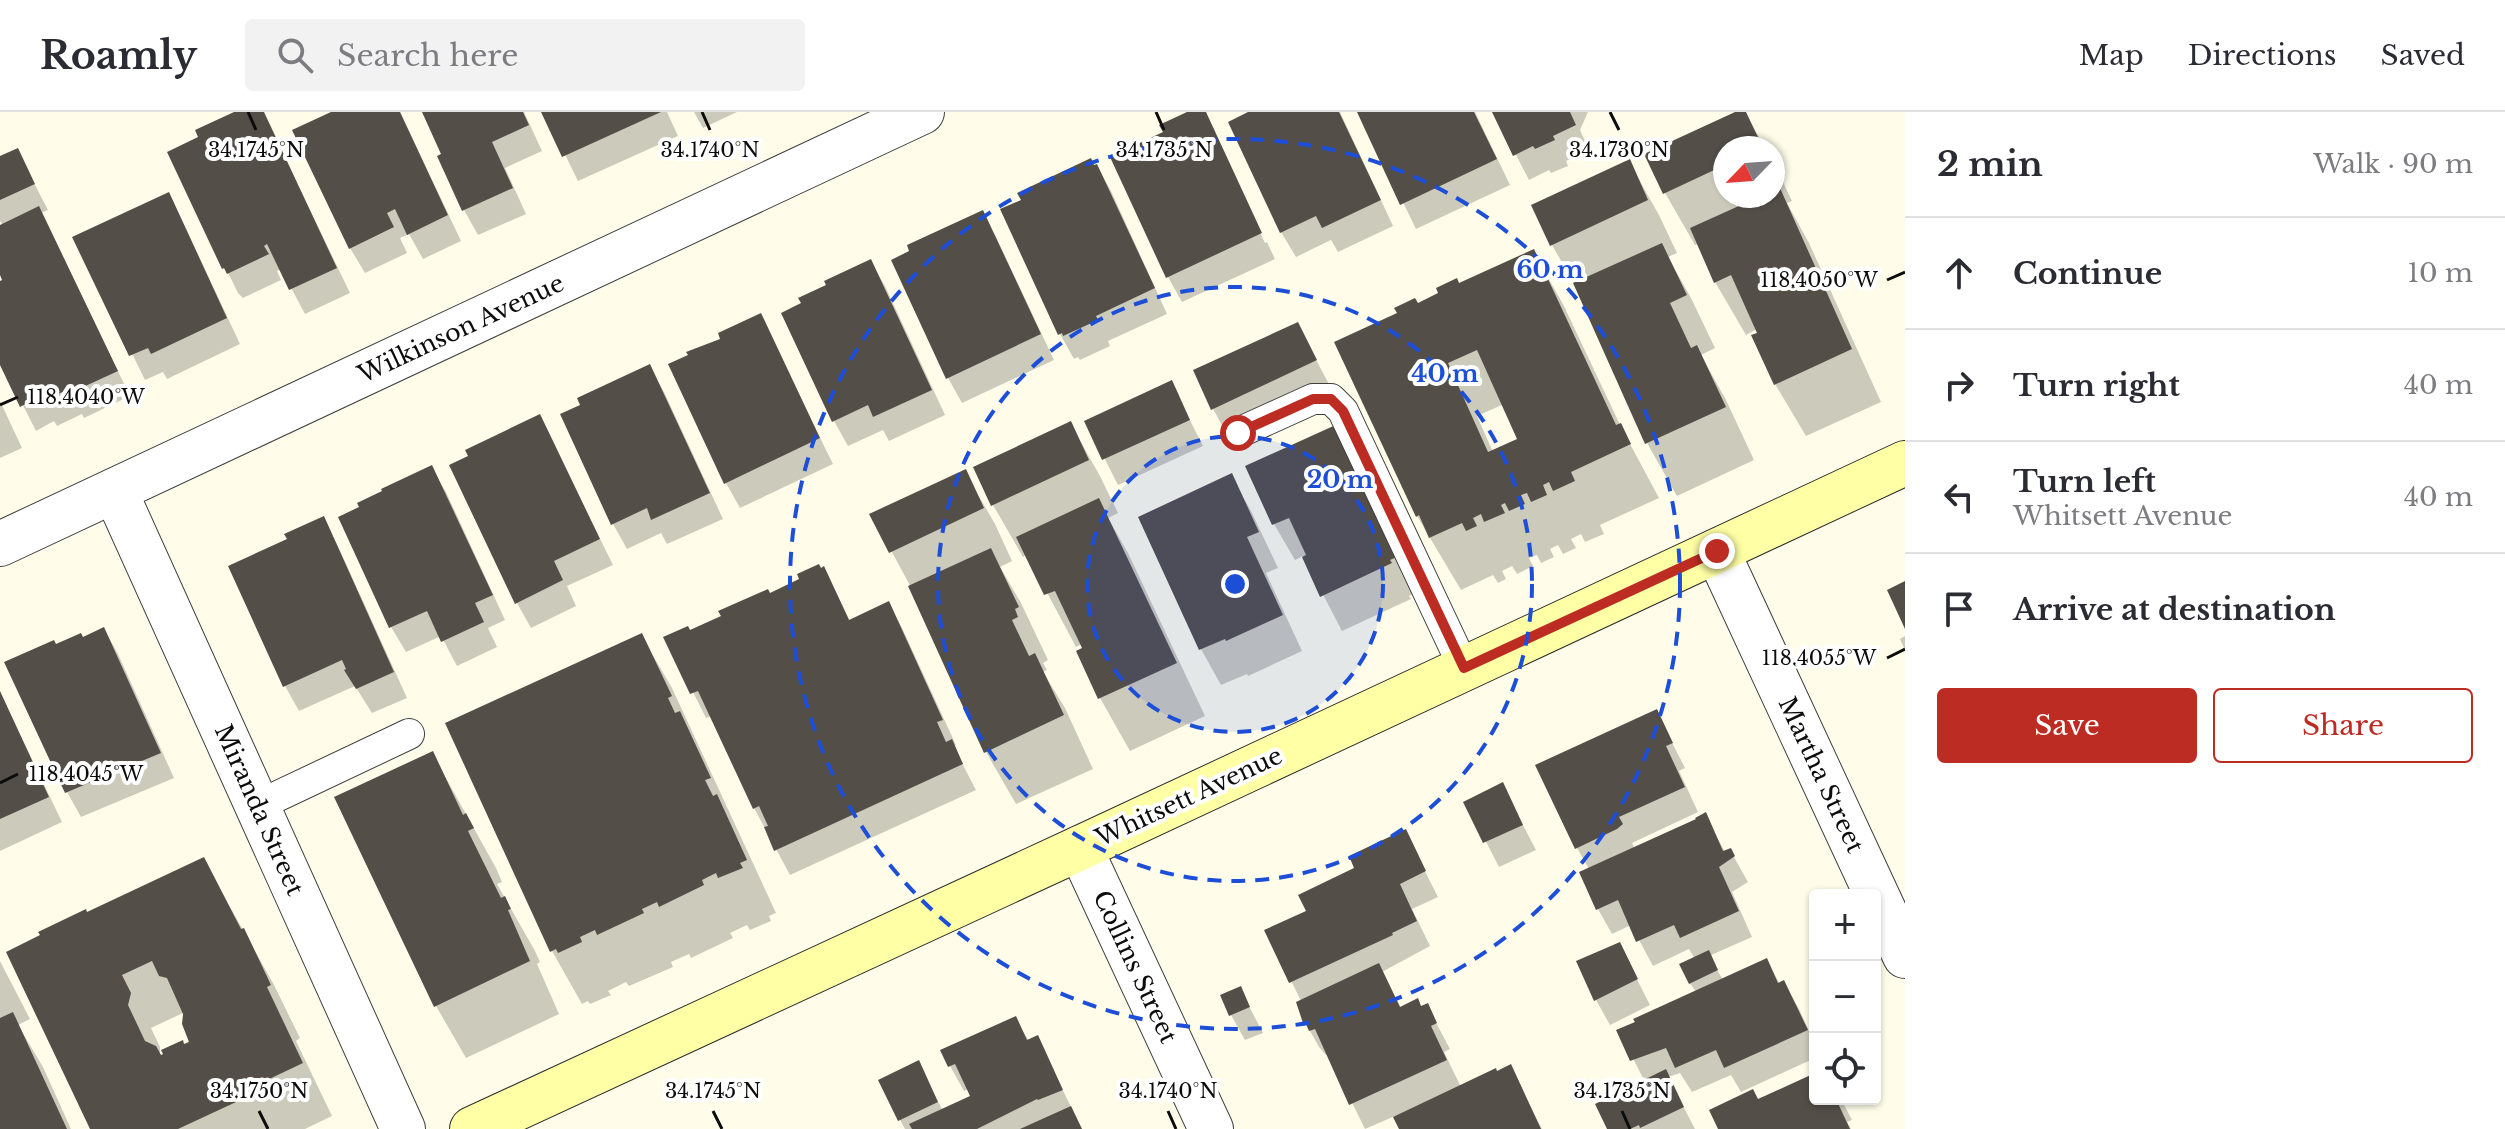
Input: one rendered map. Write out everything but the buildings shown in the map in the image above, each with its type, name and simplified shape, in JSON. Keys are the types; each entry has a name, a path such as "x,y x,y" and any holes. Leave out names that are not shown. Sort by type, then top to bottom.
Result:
{"main road":[{"name":"Whitsett Avenue","path":"472,1129 1905,463"}],"street":[{"name":"Wilkinson Avenue","path":"0,544 922,112"},
{"name":"Miranda Street","path":"115,491 403,1129"},
{"name":"Martha Street","path":"1717,551 1905,956"},
{"name":"Collins Street","path":"1080,848 1211,1129"}],"lane":[{"path":"1238,433 1313,399 1331,399 1343,411 1464,668"},
{"path":"257,806 409,734"}],"route":[{"path":"1238,433 1313,399 1331,399 1343,411 1464,668 1717,551"}]}
